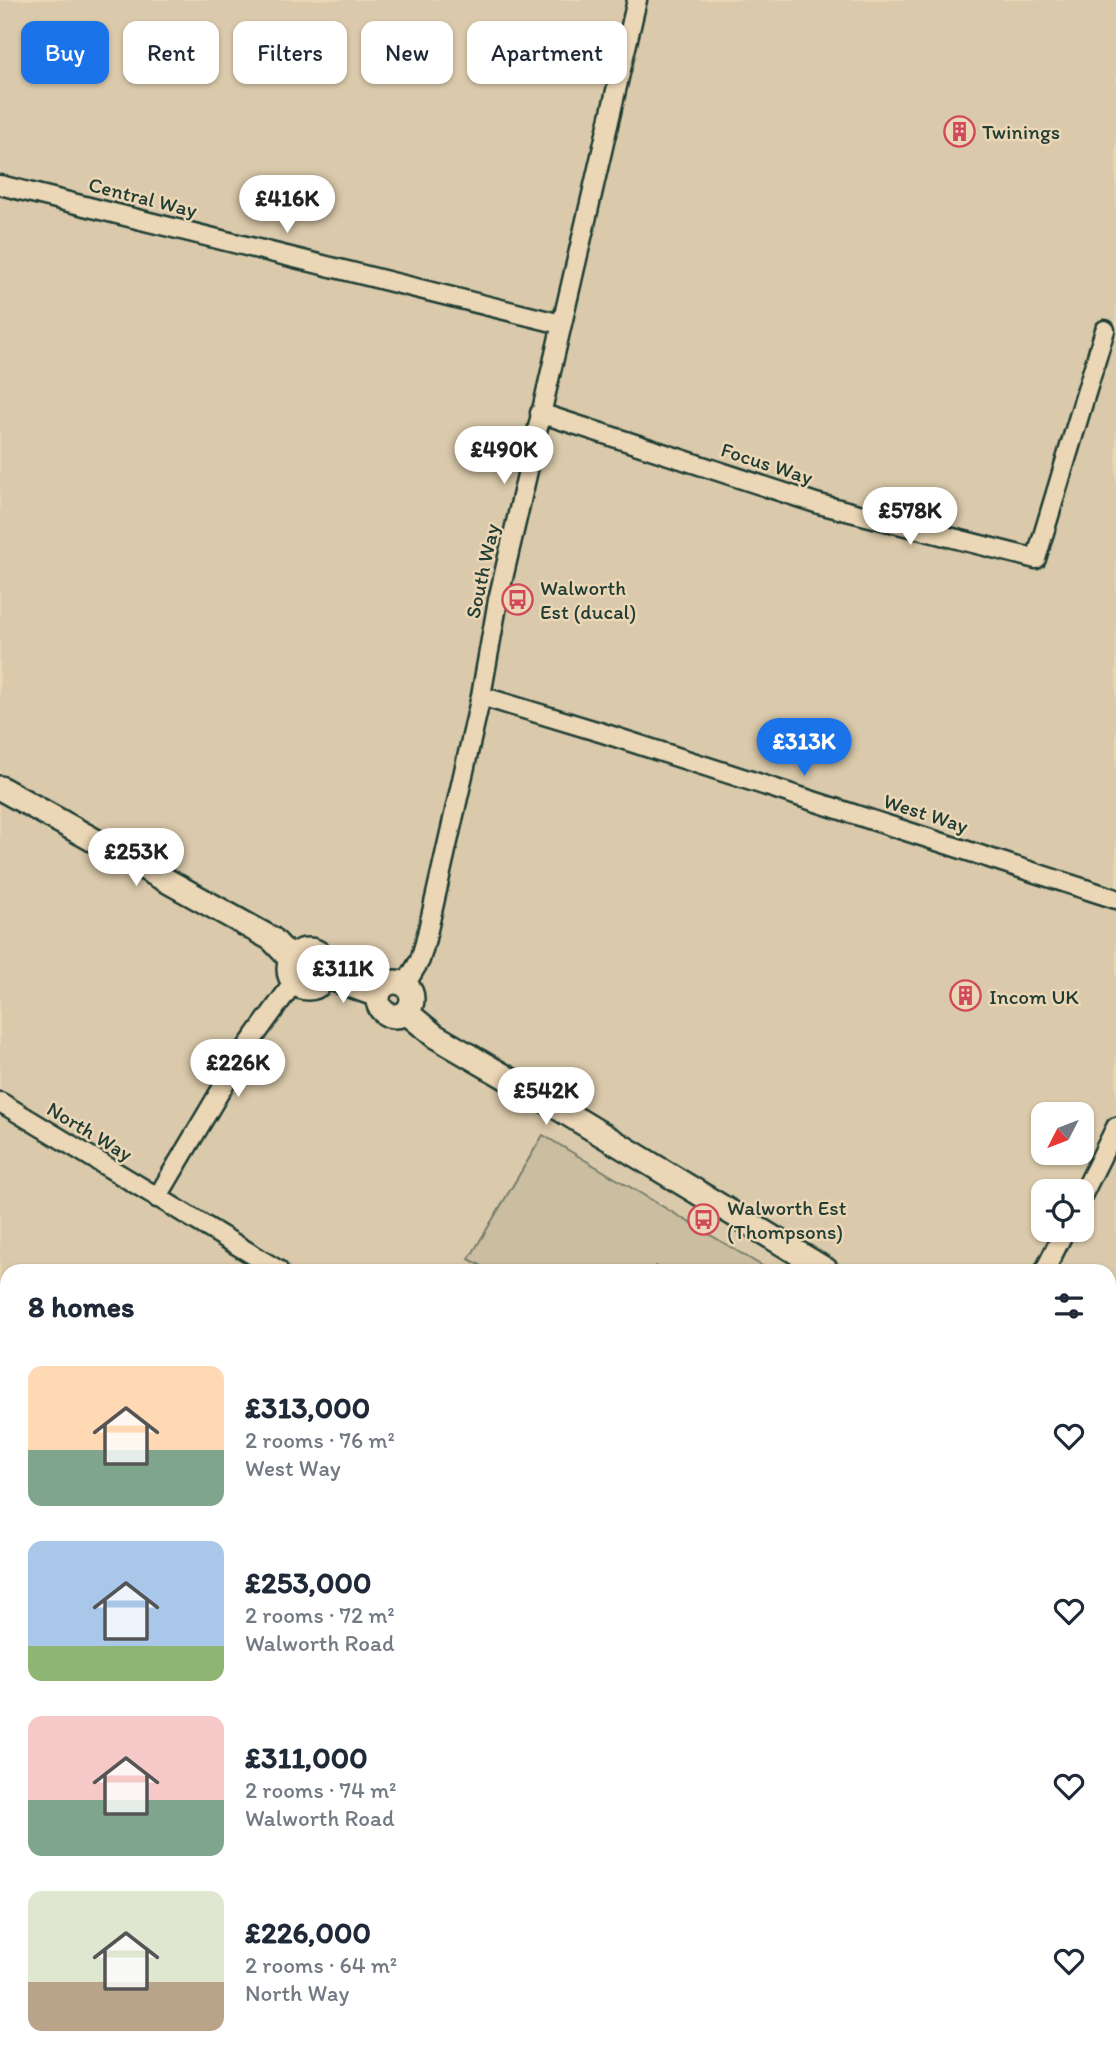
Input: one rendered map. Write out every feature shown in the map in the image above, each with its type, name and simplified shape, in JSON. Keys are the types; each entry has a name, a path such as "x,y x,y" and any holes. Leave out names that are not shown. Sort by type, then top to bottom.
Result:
{"street":[{"name":"South Way","path":"405,985 420,960 425,943 481,696 498,600 637,0"},
{"name":"Central Way","path":"0,185 561,324"},
{"name":"Focus Way","path":"541,413 819,504 1036,559 1105,330"},
{"name":"West Way","path":"481,696 1116,899"},
{"path":"0,788 272,939 291,958"},
{"path":"301,950 314,950 326,964 326,976 311,988 299,986 289,971 291,958 301,950"},
{"path":"326,976 377,995"},
{"path":"395,981 405,985 412,995 412,1001 407,1012 396,1016 384,1012 377,1002 377,995 380,989 395,981"},
{"path":"157,1198 244,1051 294,982"},
{"path":"407,1012 435,1036 816,1264"},
{"name":"North Way","path":"0,1102 268,1264"},
{"path":"1090,1179 1116,1127"},
{"path":"1048,1264 1059,1242"}],"shaded area":[{"path":"0,0 1116,0 1116,1264 0,1264"},
{"path":"543,1135 759,1264 478,1264 469,1259"}],"place":[{"name":"Twinings","path":"959,131"},
{"name":"Walworth Est (ducal)","path":"517,599"},
{"name":"Incom UK","path":"966,996"},
{"name":"Walworth Est (Thompsons)","path":"704,1219"}]}
